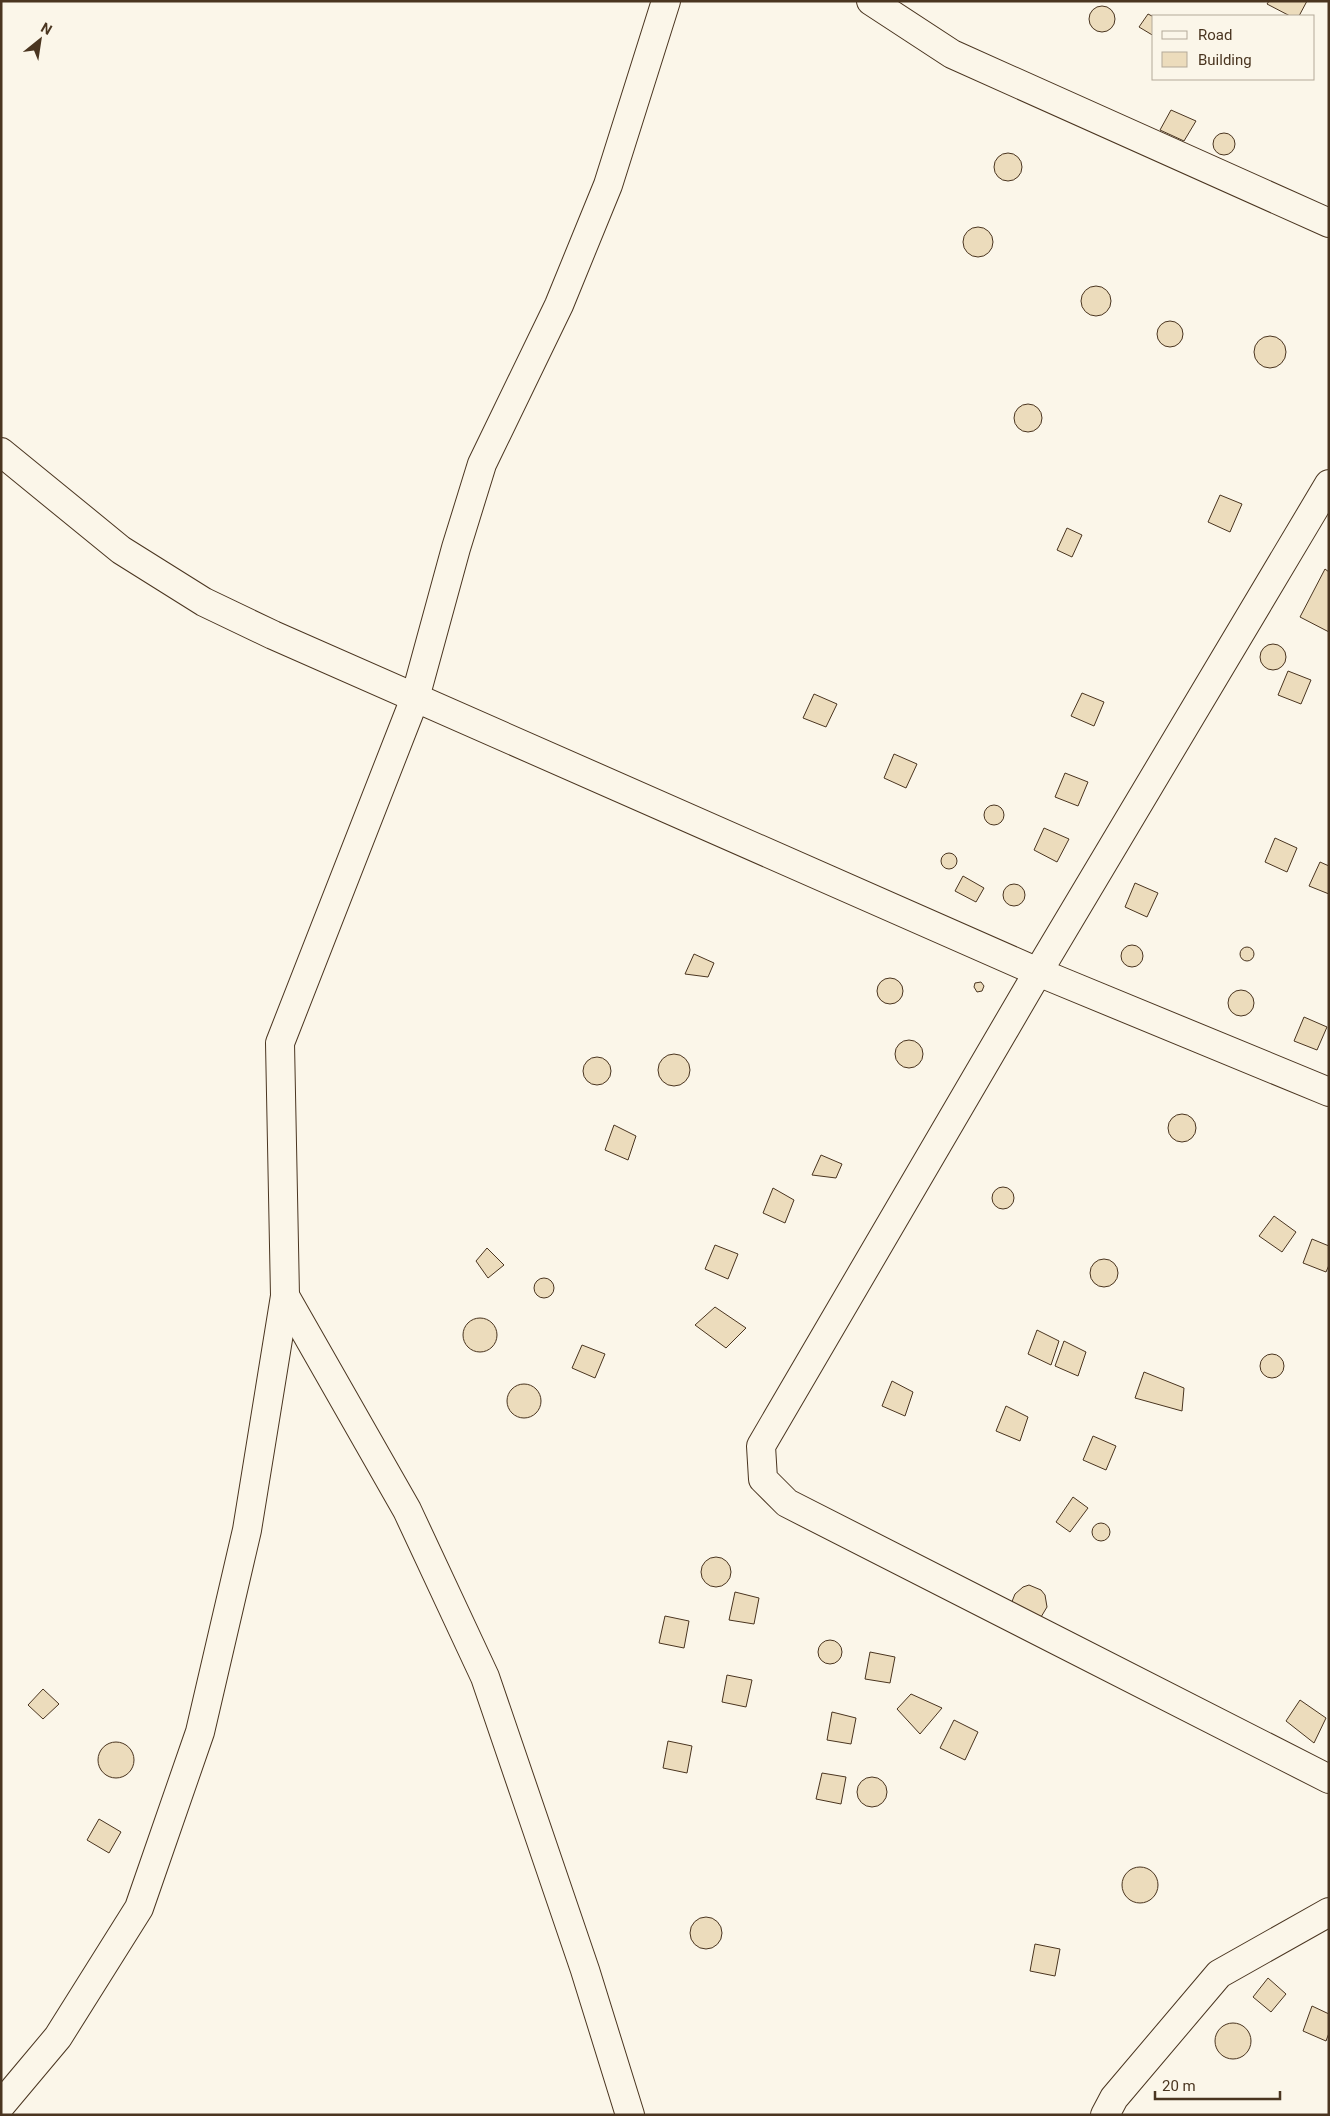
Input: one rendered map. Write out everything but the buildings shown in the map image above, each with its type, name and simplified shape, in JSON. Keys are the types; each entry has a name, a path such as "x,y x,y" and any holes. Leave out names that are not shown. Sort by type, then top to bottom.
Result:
{"street":[{"path":"1,2105 58,2037 139,1908 200,1732 247,1530 286,1296 280,1043 415,698 456,548 482,464 560,305 608,185 666,1"},
{"path":"871,1 952,54 1329,223"},
{"path":"1,452 120,550 204,602 415,698 1038,972 1329,1092"},
{"path":"1329,484 1038,972 761,1446 763,1480 787,1503 1329,1779"},
{"path":"286,1296 407,1510 485,1677 585,1970 630,2115"},
{"path":"1105,2115 1114,2098 1220,1974 1329,1912"}]}
